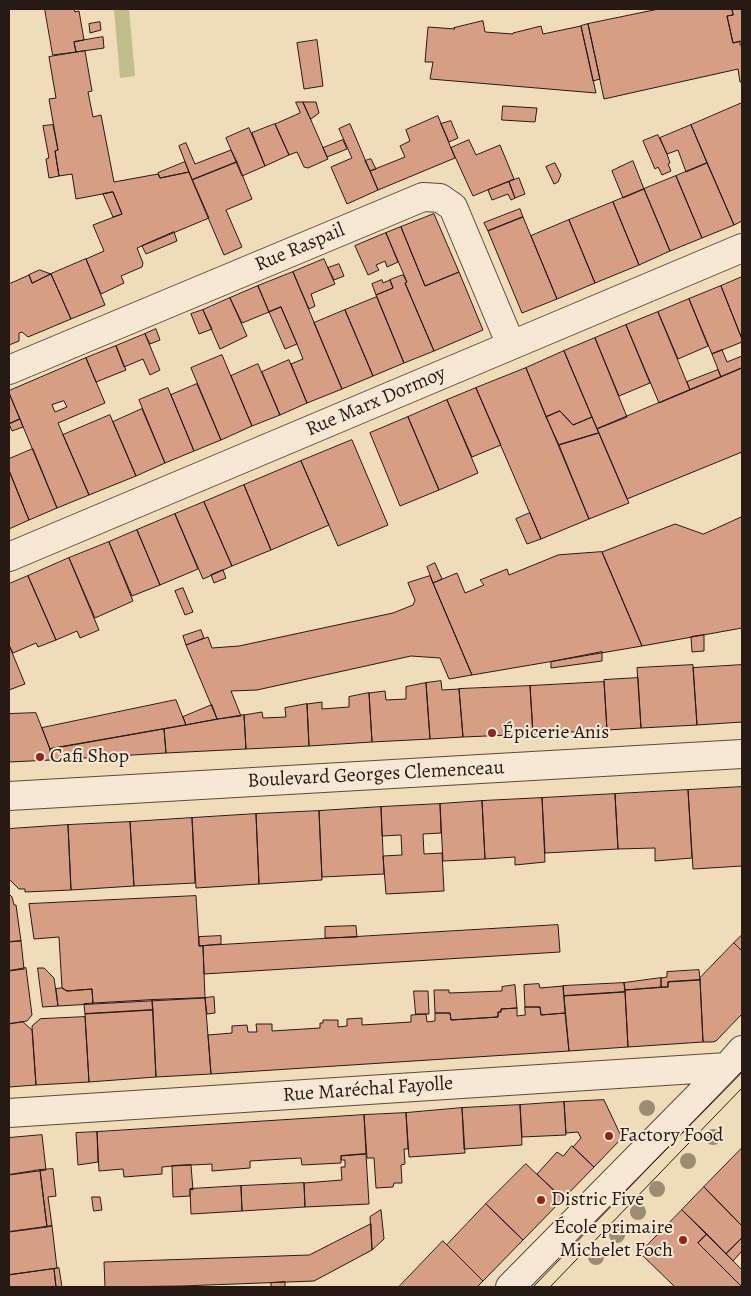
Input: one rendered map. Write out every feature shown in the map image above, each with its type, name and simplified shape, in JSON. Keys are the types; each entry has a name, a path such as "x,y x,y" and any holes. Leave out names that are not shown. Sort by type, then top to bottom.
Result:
{"street":[{"name":"Rue Raspail","path":"9,370 423,197 440,198 453,207 511,346"},
{"name":"Rue Marx Dormoy","path":"9,557 740,250"},
{"name":"Boulevard Georges Clemenceau","path":"9,796 742,754"},
{"name":"Rue Maréchal Fayolle","path":"9,1112 735,1058"},
{"path":"510,1287 735,1058"}],"shaded area":[{"path":"114,9 129,9 135,76 120,78"}],"building":[{"path":"45,9 74,9 75,12 79,11 84,40 74,42 76,52 53,55"},
{"path":"659,9 732,9 733,15 727,16 733,43 740,41 740,45 742,45 742,82 740,82 738,69 604,99 588,24"},
{"path":"732,9 742,9 742,41 733,43 727,16 733,15"},
{"path":"483,21 485,32 513,34 541,26 543,34 581,26 596,93 430,79 433,62 425,62 428,27 455,29"},
{"path":"100,22 101,30 90,33 89,24"},
{"path":"588,24 600,79 593,81 581,26"},
{"path":"103,37 104,48 76,52 74,42"},
{"path":"317,40 323,86 304,89 297,43"},
{"path":"85,51 92,91 88,92 93,117 101,115 114,182 158,174 160,178 189,172 209,218 137,248 143,263 142,267 121,276 124,283 101,294 86,259 104,251 93,225 122,214 113,192 76,199 72,174 59,176 55,151 58,150 49,99 56,98 49,57"},
{"path":"296,102 303,102 328,159 308,168 304,167 297,152 289,155 275,124 300,113"},
{"path":"303,102 316,102 319,113 311,119"},
{"path":"742,103 742,221 734,225 691,125"},
{"path":"503,106 537,108 535,122 502,120"},
{"path":"438,116 455,158 378,190 370,171 405,157 400,146 410,141 406,130"},
{"path":"451,121 458,138 449,142 441,124"},
{"path":"275,124 289,155 265,166 252,133"},
{"path":"350,124 378,190 347,204 331,167 352,158 339,129"},
{"path":"53,125 58,150 55,151 59,176 49,178 46,159 49,158 43,126"},
{"path":"691,125 707,163 686,172 678,150 667,154 660,138"},
{"path":"249,128 265,166 242,176 226,138"},
{"path":"658,135 667,154 671,171 662,175 658,167 655,169 643,141"},
{"path":"343,140 347,149 327,157 323,148"},
{"path":"469,140 476,155 500,145 514,179 473,196 451,148"},
{"path":"186,143 195,164 231,150 237,162 192,180 179,146"},
{"path":"371,159 376,169 370,171 365,161"},
{"path":"633,161 644,189 623,198 612,171"},
{"path":"185,162 189,172 160,178 158,173"},
{"path":"237,162 252,199 226,210 242,247 224,255 192,180"},
{"path":"555,163 561,175 558,182 554,184 546,167"},
{"path":"707,163 734,225 702,238 676,176"},
{"path":"676,176 702,238 670,251 644,189"},
{"path":"519,178 525,194 515,198 509,182"},
{"path":"509,182 515,198 511,200 508,194 492,200 488,190"},
{"path":"644,189 670,251 639,265 613,202"},
{"path":"113,192 122,214 113,217 103,194"},
{"path":"613,202 639,265 595,283 569,220"},
{"path":"520,209 523,217 488,231 484,223"},
{"path":"434,214 459,272 425,286 401,227"},
{"path":"523,217 557,299 522,313 488,231"},
{"path":"569,220 595,283 557,299 531,236"},
{"path":"401,227 425,286 459,272 483,330 434,351 386,233"},
{"path":"174,232 177,241 146,254 142,246"},
{"path":"386,233 398,262 387,267 385,261 376,265 379,270 368,275 355,246"},
{"path":"86,259 105,305 71,319 51,274"},
{"path":"324,259 335,284 311,294 315,306 309,309 293,272"},
{"path":"339,264 344,276 334,280 328,268"},
{"path":"40,270 51,274 32,283 29,275"},
{"path":"293,272 342,389 307,403 291,364 303,359 297,344 281,307 269,312 258,286"},
{"path":"51,274 71,319 28,337 22,332 19,333 19,341 9,345 9,284 29,275 32,283"},
{"path":"403,275 434,351 404,363 376,295 393,288 390,280"},
{"path":"742,277 742,339 721,286"},
{"path":"382,280 383,283 390,280 393,288 376,295 372,284"},
{"path":"258,286 269,312 242,323 230,298"},
{"path":"721,286 742,342 712,354 689,299"},
{"path":"377,297 404,363 373,376 345,310"},
{"path":"230,298 247,336 220,349 203,310"},
{"path":"689,299 708,346 678,359 658,312"},
{"path":"281,307 297,344 285,349 269,312"},
{"path":"203,310 212,329 199,334 191,314"},
{"path":"345,310 373,376 342,389 314,323"},
{"path":"658,312 690,390 659,403 626,325"},
{"path":"626,325 650,383 619,396 595,338"},
{"path":"156,329 160,340 150,344 145,334"},
{"path":"145,334 160,370 150,375 143,359 124,367 116,346"},
{"path":"595,338 627,417 597,429 564,351"},
{"path":"116,346 126,370 96,382 86,358"},
{"path":"722,350 727,362 742,356 742,368 721,377 712,354"},
{"path":"564,351 592,417 573,425 560,411 546,417 526,368"},
{"path":"222,355 252,426 221,440 191,368"},
{"path":"86,358 105,403 58,423 89,495 57,508 9,391","holes":["64,401 67,407 55,412 52,405"]},
{"path":"289,360 307,403 280,415 262,372"},
{"path":"258,364 280,415 252,426 231,376"},
{"path":"526,368 589,519 541,539 476,388"},
{"path":"742,368 742,452 627,499 597,429"},
{"path":"718,370 721,377 690,390 687,382"},
{"path":"197,384 221,440 194,451 171,395"},
{"path":"168,388 194,451 165,463 139,400"},
{"path":"476,388 501,445 472,457 447,400"},
{"path":"9,393 20,419 9,424"},
{"path":"447,400 478,473 439,490 408,417"},
{"path":"142,409 165,463 136,476 113,422"},
{"path":"560,411 573,425 592,417 599,433 559,445 546,417"},
{"path":"110,415 136,476 89,495 63,435"},
{"path":"408,417 439,490 400,506 370,433"},
{"path":"20,419 23,427 12,431 9,424"},
{"path":"599,433 629,503 589,519 559,445"},
{"path":"352,440 388,525 338,546 301,461"},
{"path":"33,449 57,508 29,520 9,470 9,459"},
{"path":"301,461 329,525 271,550 244,485"},
{"path":"9,471 29,520 9,529"},
{"path":"244,485 271,550 232,566 204,502"},
{"path":"204,502 232,566 203,579 175,514"},
{"path":"530,513 541,539 527,544 516,519"},
{"path":"175,514 198,569 160,585 137,530"},
{"path":"742,517 742,628 642,646 602,552 675,524 703,534"},
{"path":"137,530 160,585 132,596 109,542"},
{"path":"109,542 133,601 95,618 69,558"},
{"path":"602,552 642,646 472,675 433,583 457,573 465,593 484,585 480,580 507,569 509,575 558,555"},
{"path":"69,558 99,630 80,638 77,631 56,640 28,576"},
{"path":"435,563 442,579 433,583 427,567"},
{"path":"223,570 226,578 214,583 211,575"},
{"path":"28,576 56,640 38,647 36,643 13,653 9,645 9,584"},
{"path":"430,576 472,675 449,679 440,658 411,656 257,690 231,691 241,716 217,719 186,645 208,637 212,648 239,646 393,613 413,605 415,600 408,583"},
{"path":"183,588 193,612 185,615 175,591"},
{"path":"201,630 204,638 186,645 183,636"},
{"path":"704,635 704,651 692,652 691,637"},
{"path":"9,645 25,684 9,690"},
{"path":"602,652 602,661 551,668 551,662"},
{"path":"693,665 697,725 641,728 637,668"},
{"path":"742,665 742,722 697,725 693,668"},
{"path":"638,678 641,728 607,730 604,680"},
{"path":"441,681 442,690 459,689 463,737 430,739 426,683"},
{"path":"604,682 607,730 533,734 530,686"},
{"path":"426,683 430,739 372,742 369,693 385,691 386,700 406,699 406,687"},
{"path":"530,686 533,734 463,737 459,689"},
{"path":"369,693 372,742 309,746 307,704 322,702 322,709 349,707 349,697"},
{"path":"176,700 186,725 50,749 42,728"},
{"path":"307,704 309,746 246,749 244,715 262,712 263,718 286,717 285,708"},
{"path":"212,705 217,719 186,725 183,717"},
{"path":"36,713 50,749 51,760 9,762 9,714"},
{"path":"244,715 246,749 166,753 164,729"},
{"path":"164,729 166,753 51,760 50,749"},
{"path":"742,787 742,866 693,869 688,790"},
{"path":"688,790 692,858 655,861 655,848 618,849 615,794"},
{"path":"615,794 618,849 545,853 542,798"},
{"path":"542,798 545,862 515,865 515,857 485,859 482,801"},
{"path":"482,801 485,859 443,861 440,804"},
{"path":"440,804 441,833 423,834 424,854 442,853 444,891 386,894 383,856 402,855 401,835 382,836 381,807"},
{"path":"381,807 384,874 322,877 319,811"},
{"path":"319,811 322,880 259,884 256,814"},
{"path":"256,814 259,884 196,888 192,818"},
{"path":"192,818 195,883 134,886 130,822"},
{"path":"130,822 134,886 71,890 68,825"},
{"path":"68,825 71,890 25,892 25,889 19,889 9,879 9,829"},
{"path":"9,894 14,905 16,905 21,941 9,942"},
{"path":"196,896 199,946 203,946 205,998 93,1004 92,989 67,991 62,988 59,937 34,939 29,904"},
{"path":"558,925 560,952 204,974 203,946"},
{"path":"356,926 357,937 325,938 325,927"},
{"path":"742,935 742,951 734,943"},
{"path":"221,936 221,944 199,946 199,937"},
{"path":"21,941 24,969 9,971 9,942"},
{"path":"734,943 742,951 742,1014 716,1041 703,1042 700,978"},
{"path":"26,968 32,1015 27,1021 9,1024 9,971"},
{"path":"38,968 44,968 54,978 58,1006 43,1007"},
{"path":"699,970 700,980 668,982 668,987 661,987 661,978 667,977 667,972"},
{"path":"661,978 661,987 625,990 624,983"},
{"path":"700,980 703,1042 628,1047 625,990 668,987 668,982"},
{"path":"624,983 625,992 564,996 563,986"},
{"path":"539,984 540,988 563,986 565,1013 541,1015 540,1007 525,1007 524,985"},
{"path":"515,985 517,1008 501,1009 501,1012 498,1012 498,1017 451,1020 450,1013 435,1013 434,990 449,990 449,993 502,991 502,987"},
{"path":"62,988 67,991 92,989 93,1004 58,1006 56,989"},
{"path":"414,991 428,991 429,1014 416,1014"},
{"path":"625,992 628,1047 569,1051 564,996"},
{"path":"214,997 215,1013 207,1014 205,998"},
{"path":"205,998 211,1074 156,1077 152,1000"},
{"path":"152,1000 153,1010 85,1014 84,1004"},
{"path":"525,1007 540,1007 541,1015 565,1013 569,1051 211,1074 208,1035 232,1033 232,1026 247,1025 248,1032 257,1032 256,1024 272,1024 272,1031 320,1028 320,1023 323,1023 323,1020 338,1020 338,1027 347,1026 347,1019 362,1018 362,1025 411,1022 411,1015 426,1014 427,1022 435,1021 435,1013 450,1013 451,1020 498,1017 498,1012 501,1012 501,1009 517,1008 517,1016 525,1015"},
{"path":"153,1010 156,1077 89,1082 85,1014"},
{"path":"85,1017 89,1082 36,1085 32,1026 40,1019"},
{"path":"23,1022 32,1030 36,1085 9,1087 9,1024"},
{"path":"604,1100 622,1138 594,1167 573,1147 581,1138 578,1132 566,1133 564,1102"},
{"path":"564,1102 566,1135 522,1137 520,1105"},
{"path":"520,1105 522,1145 464,1149 462,1108"},
{"path":"462,1108 465,1153 409,1157 406,1113"},
{"path":"406,1113 408,1149 404,1149 405,1164 401,1165 402,1183 394,1183 393,1187 376,1188 374,1158 367,1158 364,1115"},
{"path":"364,1115 366,1154 341,1156 341,1163 302,1165 301,1158 250,1161 250,1168 212,1171 212,1164 172,1166 162,1167 162,1174 124,1177 123,1169 99,1171 97,1132"},
{"path":"97,1132 98,1162 78,1165 76,1133"},
{"path":"42,1135 46,1170 9,1175 9,1138"},
{"path":"572,1146 594,1167 563,1199 537,1174 557,1152 563,1156"},
{"path":"742,1148 742,1226 704,1187"},
{"path":"366,1154 369,1204 305,1207 304,1183 342,1180 341,1167 345,1167 345,1160 341,1160 341,1156"},
{"path":"526,1164 563,1199 523,1240 486,1204"},
{"path":"191,1165 193,1190 190,1189 190,1196 173,1197 172,1166"},
{"path":"53,1169 56,1196 48,1197 52,1226 47,1227 40,1170"},
{"path":"40,1170 47,1227 9,1232 9,1175"},
{"path":"304,1183 305,1207 242,1211 241,1186"},
{"path":"241,1186 242,1211 191,1214 190,1189"},
{"path":"704,1187 742,1226 742,1238 726,1254 682,1210"},
{"path":"92,1197 100,1197 102,1210 94,1211"},
{"path":"486,1204 523,1240 483,1281 447,1245"},
{"path":"381,1210 384,1239 372,1250 370,1217"},
{"name":"École primaire Michelet Foch","path":"682,1210 707,1234 698,1243 742,1287 675,1287 640,1253"},
{"path":"371,1224 372,1250 314,1281 105,1287 104,1262 309,1255"},
{"path":"52,1226 57,1268 9,1275 9,1232"},
{"path":"707,1234 742,1270 742,1287 698,1243"},
{"path":"742,1238 742,1251 733,1261 726,1254"},
{"path":"443,1241 483,1281 477,1287 401,1287 400,1286"},
{"path":"59,1268 62,1287 56,1287 54,1269"},
{"path":"54,1269 56,1287 9,1287 9,1275"},
{"path":"285,1282 285,1287 271,1287 271,1283"}],"tram line":[{"path":"533,1287 742,1071"},
{"path":"550,1287 742,1088"}],"place":[{"name":"Épicerie Anis","path":"492,733"},
{"name":"Cafi Shop","path":"40,757"},
{"name":"Factory Food","path":"609,1136"},
{"name":"Distric Five","path":"541,1200"},
{"name":"École primaire Michelet Foch","path":"683,1240"}]}
